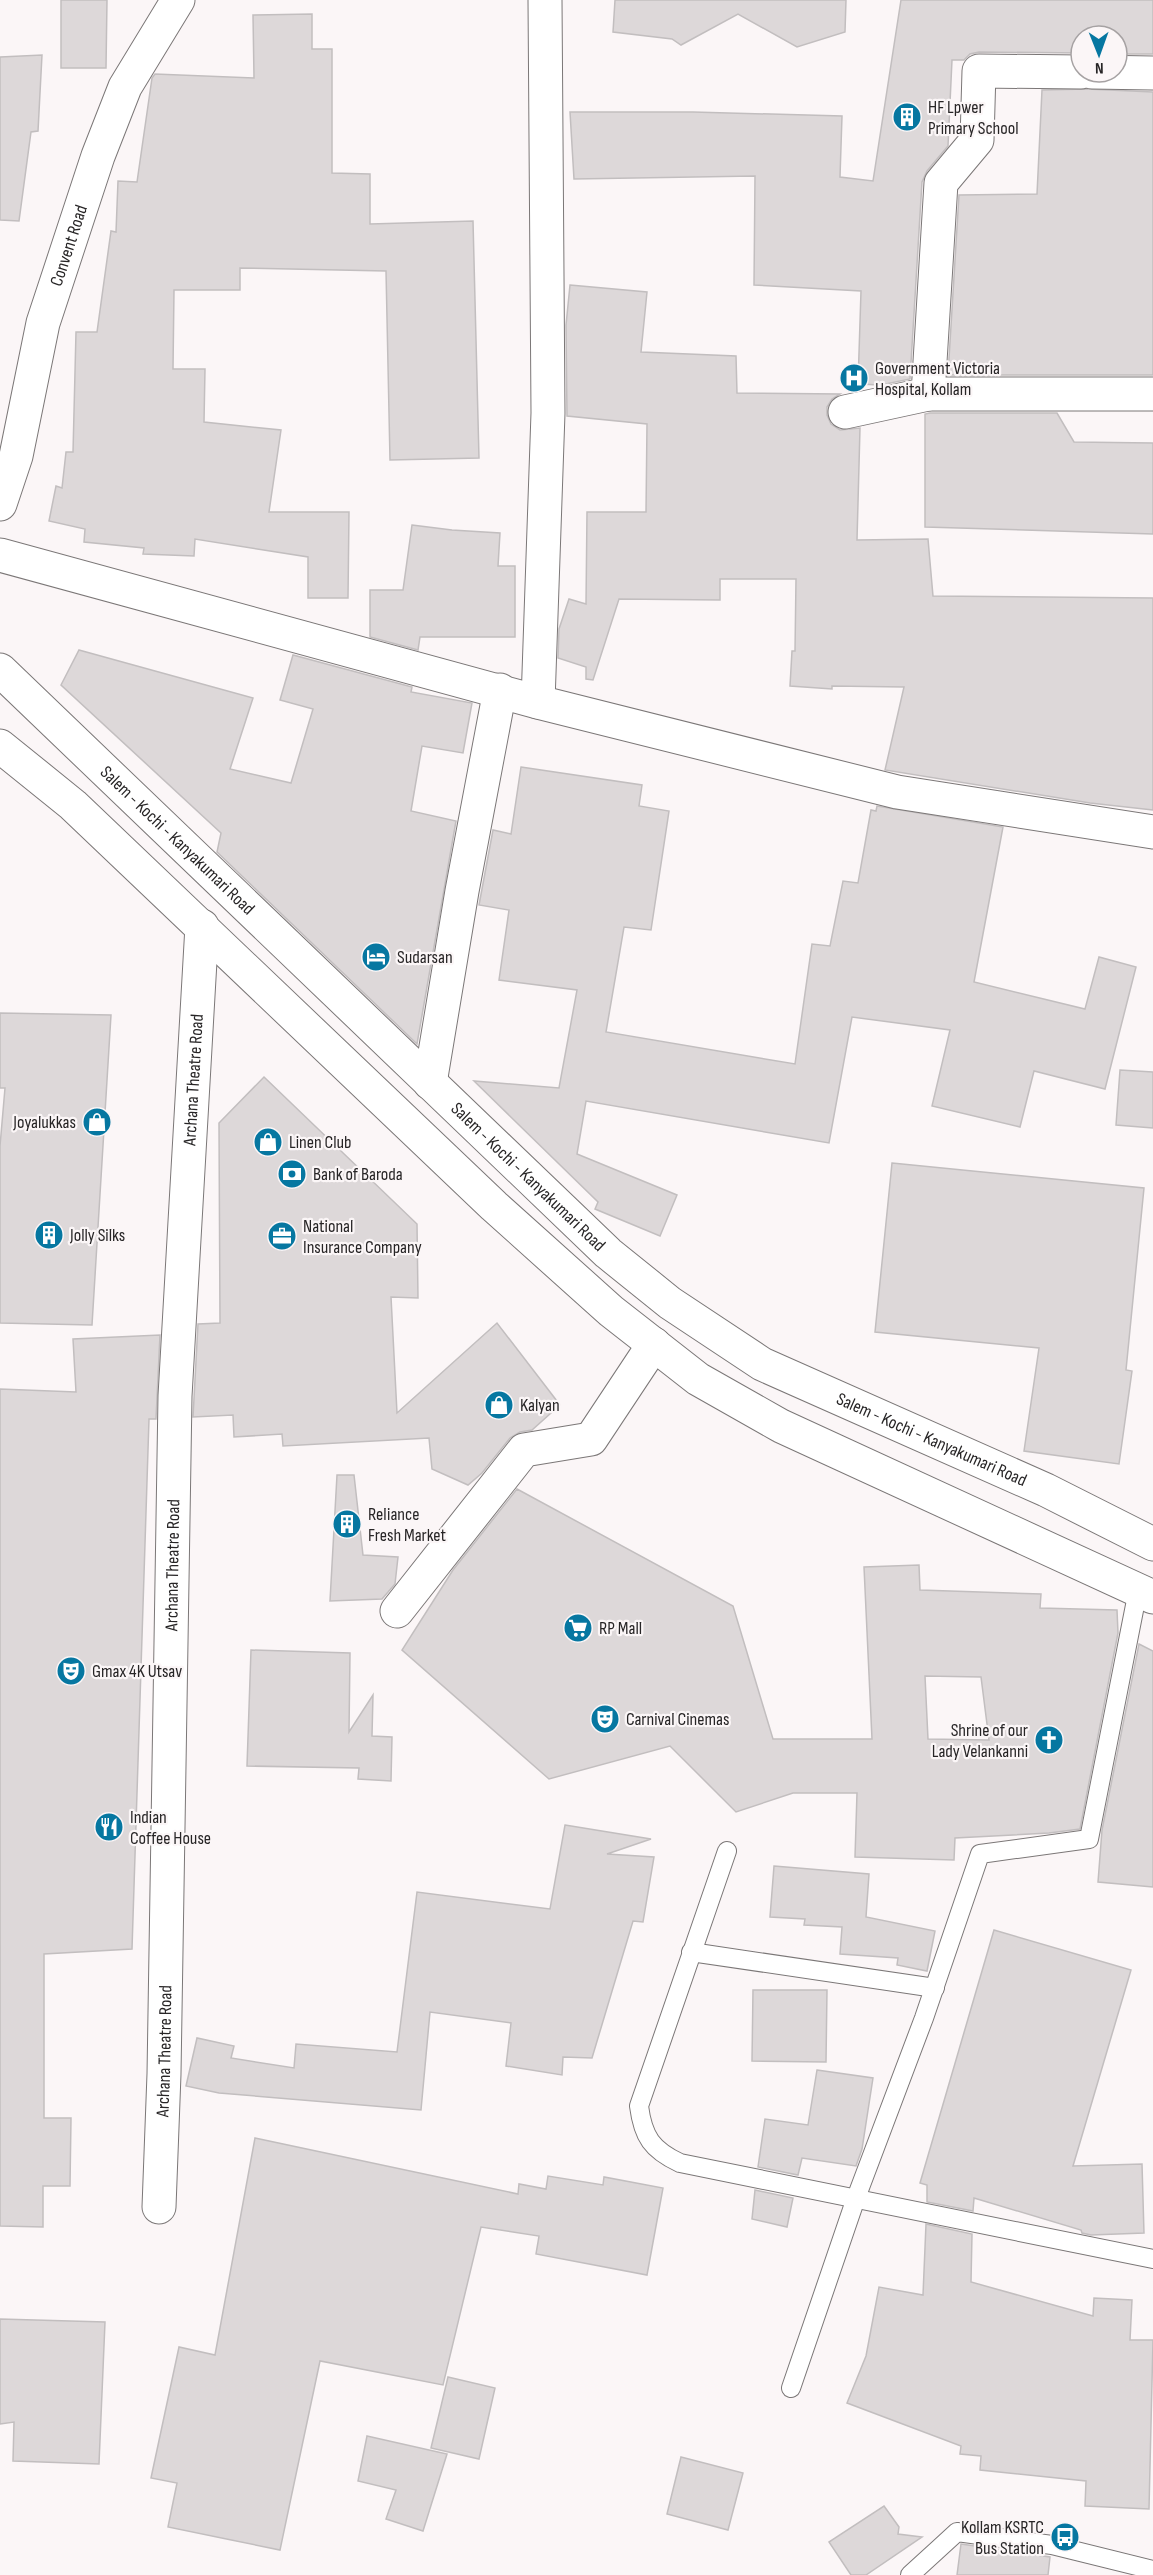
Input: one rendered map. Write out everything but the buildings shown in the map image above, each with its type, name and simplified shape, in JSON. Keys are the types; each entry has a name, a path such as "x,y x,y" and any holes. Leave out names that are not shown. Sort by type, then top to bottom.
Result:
{"street":[{"name":"Convent Road","path":"0,504 16,456 43,322 94,168 125,87 178,0"},
{"path":"538,702 548,413 545,0"},
{"path":"928,394 941,183 976,140 978,71 1069,72"},
{"path":"1129,73 1153,73"},
{"path":"845,412 928,394 1153,393"},
{"path":"0,555 538,702 897,792 1153,832"},
{"name":"Salem - Kochi - Kanyakumari Road","path":"0,670 609,1253 670,1303 762,1364 1046,1491 1153,1544"},
{"path":"430,1083 462,891 500,690"},
{"path":"0,746 73,805 494,1206 611,1311 698,1379 781,1426 1146,1593"},
{"name":"Archana Theatre Road","path":"159,2207 165,2062 175,1396 202,926"},
{"path":"397,1611 524,1450 591,1438 654,1344"}],"lane":[{"path":"791,2388 856,2198 935,1988 980,1854 1089,1839 1146,1593"},
{"path":"727,1851 639,2106 642,2130 662,2155 680,2163 1153,2259"},
{"path":"691,1952 935,1988"},
{"path":"910,2575 957,2532 1052,2545 1153,2570"}],"place":[{"name":"HF Lpwer Primary School","path":"907,117"},
{"name":"Government Victoria Hospital, Kollam","path":"854,378"},
{"name":"Sudarsan","path":"376,957"},
{"name":"Joyalukkas","path":"97,1122"},
{"name":"Linen Club","path":"268,1142"},
{"name":"Bank of Baroda","path":"292,1174"},
{"name":"Jolly Silks","path":"49,1235"},
{"name":"National Insurance Company","path":"282,1236"},
{"name":"Kalyan","path":"499,1405"},
{"name":"Reliance Fresh Market","path":"347,1524"},
{"name":"RP Mall","path":"578,1628"},
{"name":"Gmax 4K Utsav","path":"71,1671"},
{"name":"Carnival Cinemas","path":"605,1719"},
{"name":"Shrine of our Lady Velankanni","path":"1049,1740"},
{"name":"Indian Coffee House","path":"109,1827"},
{"name":"Kollam KSRTC Bus Station","path":"1065,2537"}]}
